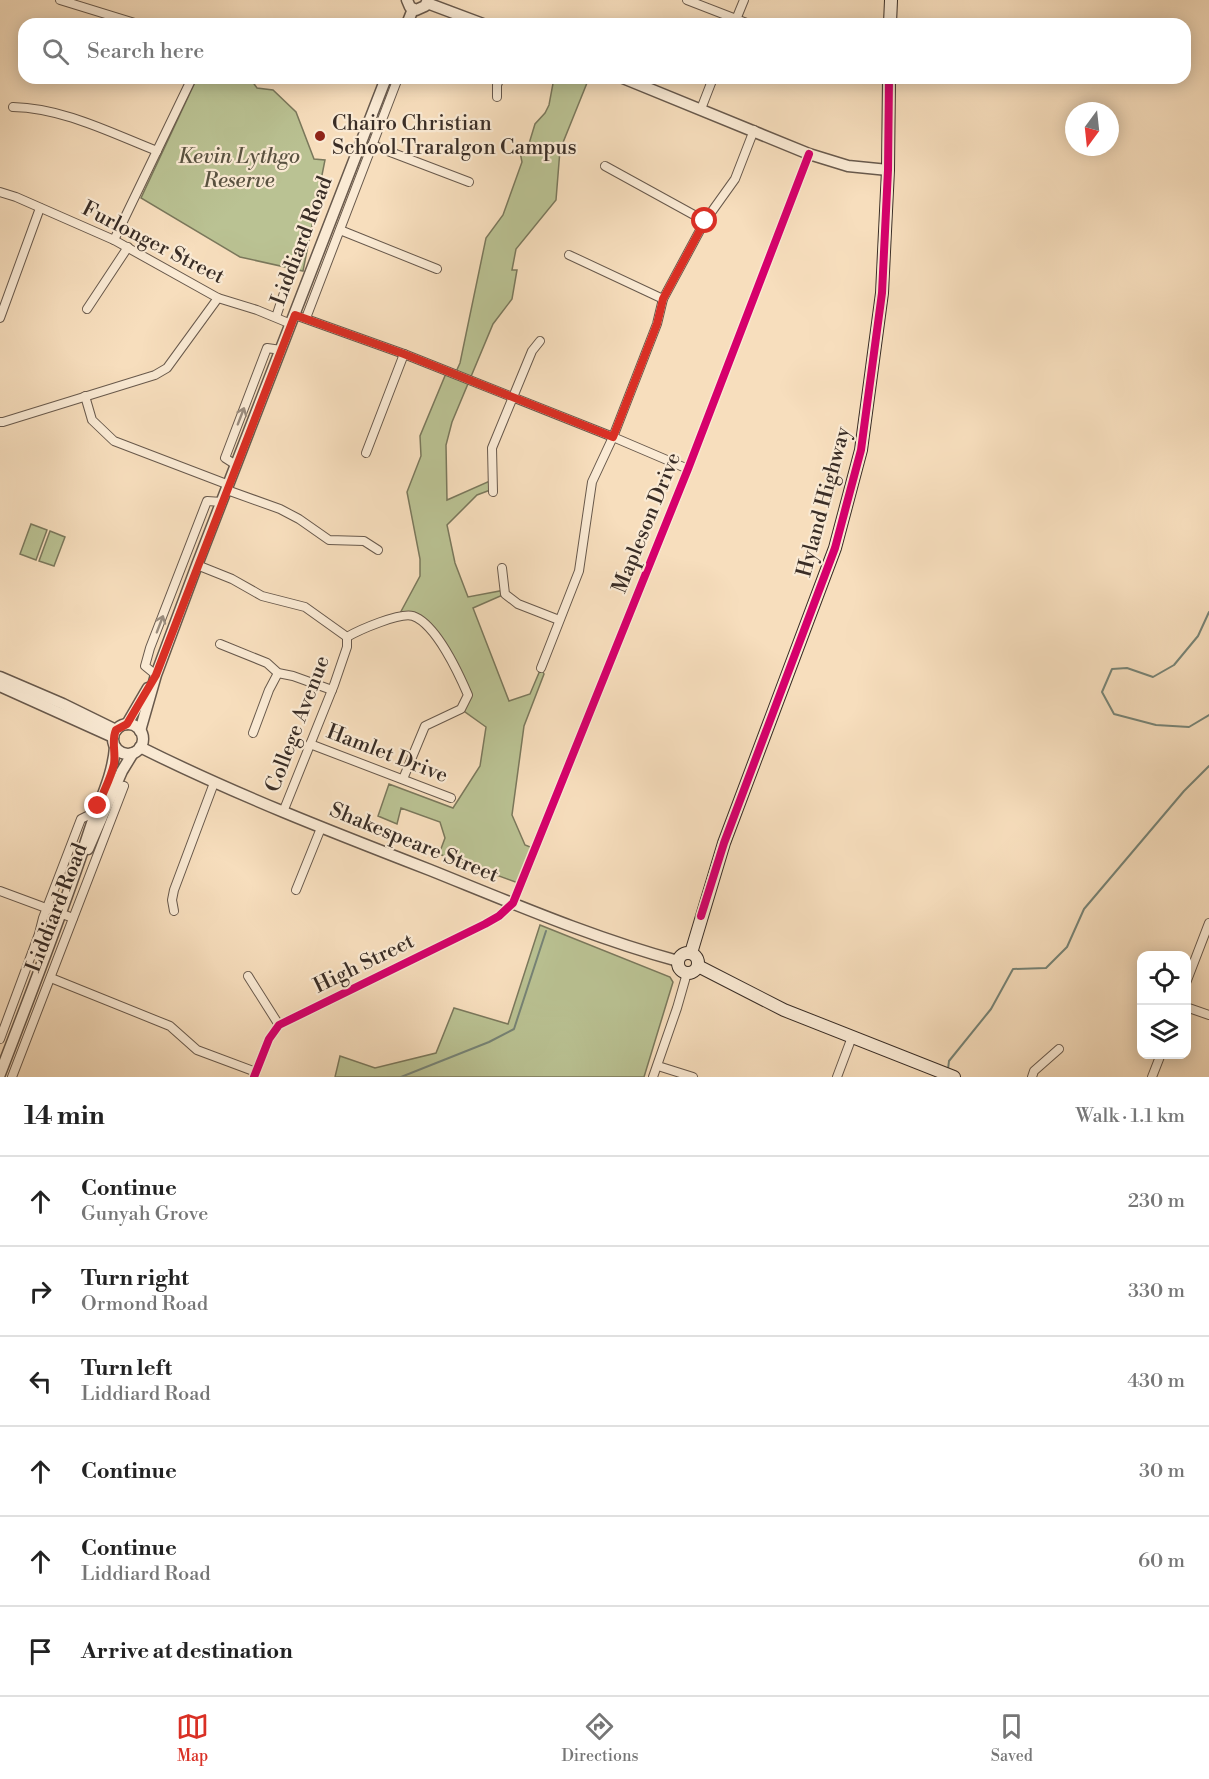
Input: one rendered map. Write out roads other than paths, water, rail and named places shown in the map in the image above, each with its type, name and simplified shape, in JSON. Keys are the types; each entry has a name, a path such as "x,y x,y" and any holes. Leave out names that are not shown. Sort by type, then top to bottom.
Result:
{"main road":[{"path":"890,18 891,0"},
{"name":"Hyland Highway","path":"691,953 724,843 835,548 861,450 882,293 888,170 889,84"},
{"path":"692,969 697,958 691,953 684,954 678,961 681,970 692,969 784,1010 954,1077"}],"street":[{"path":"60,0 118,18"},
{"path":"687,0 728,18"},
{"path":"736,18 744,0"},
{"path":"410,5 423,8 428,2 468,18"},
{"path":"114,240 189,84"},
{"name":"Liddiard Road","path":"140,731 156,675 197,565 384,84"},
{"name":"Liddiard Road","path":"306,318 396,84"},
{"path":"496,98 497,84"},
{"path":"638,84 809,154 848,166 888,170"},
{"path":"701,109 711,84"},
{"path":"13,107 34,107 79,121 157,151"},
{"path":"542,668 579,571 592,482 613,437 657,324 663,299 705,221 735,179 754,130"},
{"path":"372,145 469,182"},
{"name":"Mapleson Drive","path":"513,903 688,469 809,154"},
{"path":"605,166 705,221"},
{"name":"Furlonger Street","path":"0,192 114,240 218,298 276,317 293,320 306,318 404,354 688,469"},
{"path":"0,318 40,208"},
{"path":"340,230 436,269"},
{"path":"87,309 128,248"},
{"path":"569,255 663,299"},
{"name":"Liddiard Road","path":"276,317 290,275"},
{"path":"0,422 155,375 167,368 218,298"},
{"path":"493,492 492,448 532,351 540,341"},
{"path":"366,453 404,354"},
{"path":"85,396 92,420 114,441 280,509 329,540 364,541 378,550"},
{"name":"Liddiard Road","path":"156,675 145,666 170,596 207,501 222,502"},
{"name":"College Avenue","path":"197,565 232,579 262,596 305,607 347,637 347,647 332,690 282,812"},
{"path":"502,568 505,594 518,604 560,620"},
{"path":"347,637 376,624 402,616 413,616 426,626 441,643 468,695 460,709 425,726 403,779"},
{"path":"220,644 267,663 278,673 332,690"},
{"path":"254,734 269,690 278,673"},
{"name":"Liddiard Road","path":"127,724 156,675"},
{"path":"0,677 63,704 115,738 123,753 137,750 143,740 140,731 127,724 115,738"},
{"path":"0,686 115,738"},
{"name":"Liddiard Road","path":"0,1074 76,873 95,812 112,770 115,738"},
{"name":"Hamlet Drive","path":"310,744 451,798"},
{"name":"Liddiard Road","path":"76,873 96,835 122,771 137,750"},
{"name":"Shakespeare Street","path":"137,750 321,828 610,941 678,961"},
{"path":"174,911 172,900 174,890 214,783"},
{"name":"Liddiard Road","path":"12,1077 124,786"},
{"name":"Liddiard Road","path":"0,1039 81,819 95,812"},
{"path":"296,890 321,828"},
{"path":"0,891 74,918"},
{"name":"High Street","path":"279,1025 486,924 513,903"},
{"path":"1191,970 1209,923"},
{"path":"653,1077 692,969"},
{"path":"51,978 170,1026 197,1050 255,1075 269,1039 279,1025 248,976"},
{"path":"1191,1008 1209,1015"},
{"path":"837,1077 852,1037"},
{"path":"1032,1077 1034,1071 1059,1049"},
{"path":"1152,1077 1159,1059"},
{"path":"658,1066 693,1077"}],"waterway":[{"path":"1209,612 1198,636 1174,665 1153,677 1127,668 1112,669 1102,692 1114,714 1156,725 1189,727 1209,715"},
{"path":"948,1069 949,1061 991,1009 1013,969 1046,968 1067,947 1084,909 1184,791 1209,766"},
{"path":"401,1077 489,1042 514,1029 546,931"}],"place":[{"name":"Chairo Christian School Traralgon Campus","path":"320,136"}],"park label":[{"name":"Kevin Lythgo Reserve","path":"239,169"}]}
